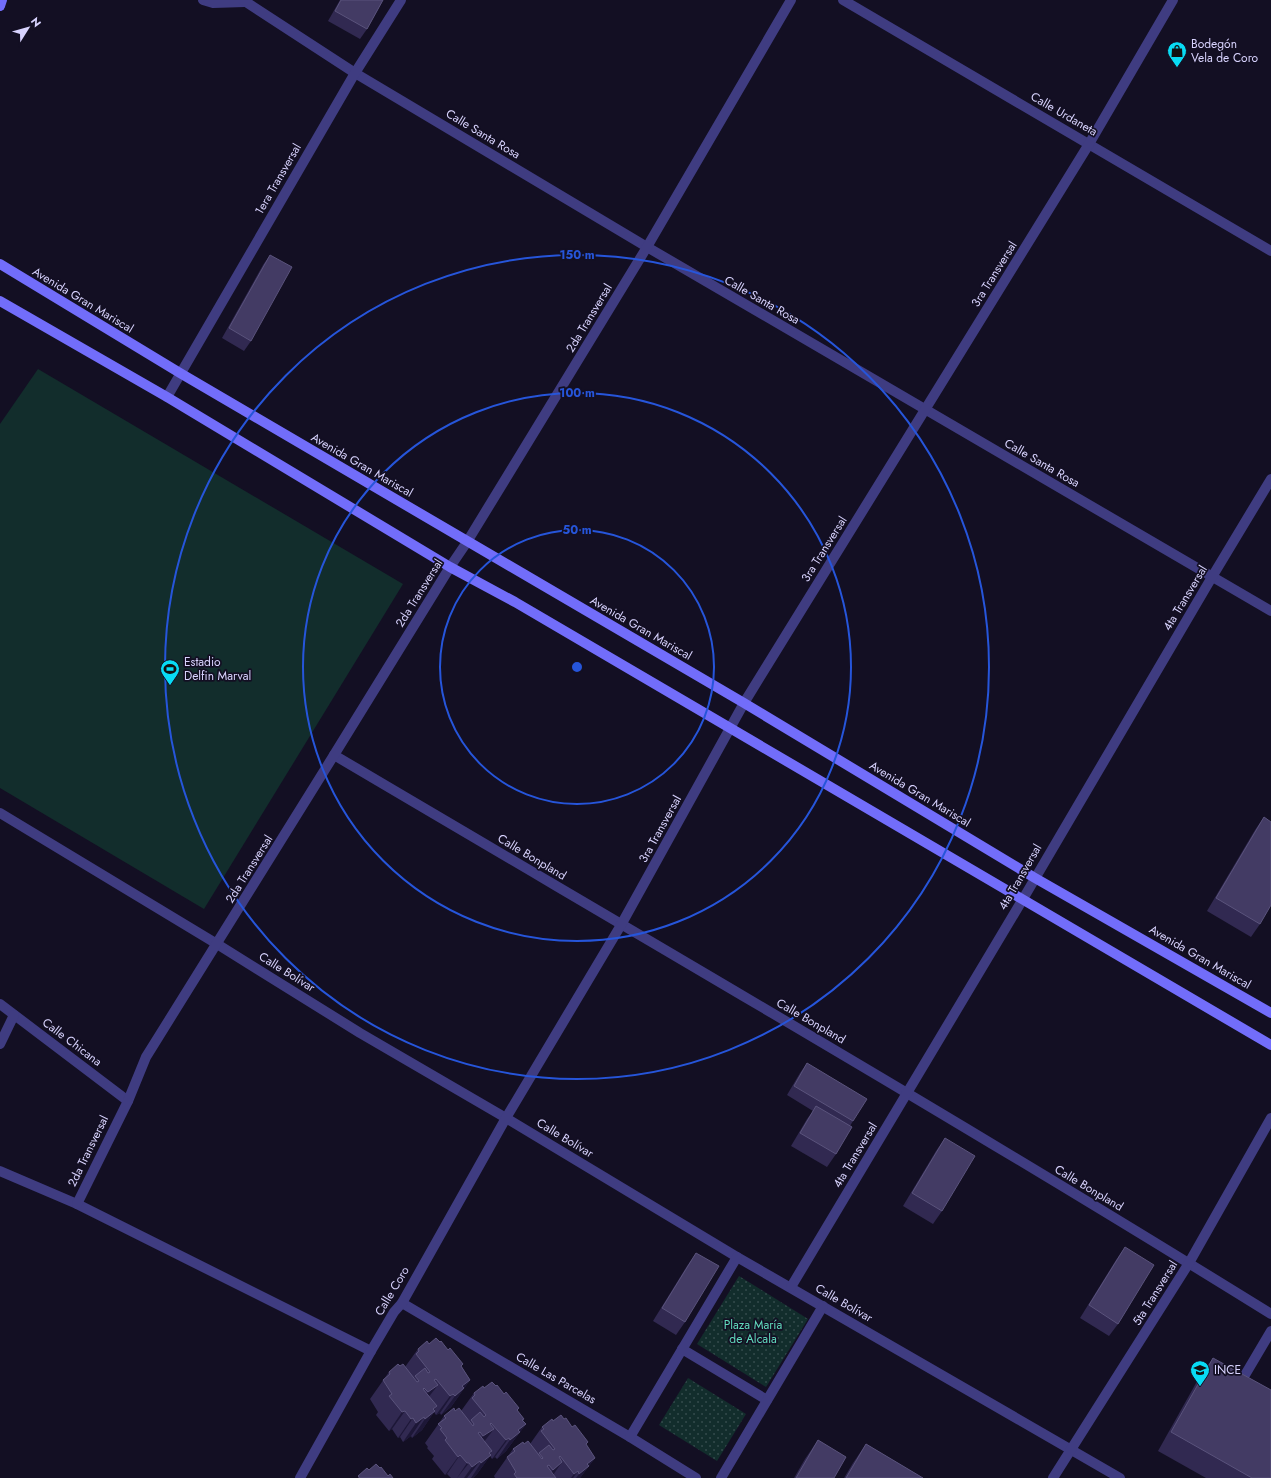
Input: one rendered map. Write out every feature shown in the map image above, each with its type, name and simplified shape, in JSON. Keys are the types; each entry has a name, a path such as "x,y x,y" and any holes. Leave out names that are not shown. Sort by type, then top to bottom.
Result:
{"street":[{"path":"0,6 2,0"},
{"name":"Calle Santa Rosa","path":"203,0 213,3 248,2 356,73 647,247 1271,611"},
{"name":"1era Transversal","path":"167,397 356,73 401,0"},
{"name":"2da Transversal","path":"77,1204 128,1101 146,1057 450,567 467,542 647,247 791,0"},
{"name":"Calle Urdaneta","path":"843,0 1271,251"},
{"name":"3ra Transversal","path":"506,1118 621,925 744,703 1089,144 1173,0"},
{"name":"Avenida Gran Mariscal","path":"0,264 180,373 744,703 1035,878 1271,1013"},
{"path":"0,301 167,397 450,567 516,602 1271,1046"},
{"name":"4ta Transversal","path":"791,1287 1023,899 1271,479"},
{"name":"Calle Bonpland","path":"334,755 907,1093 1271,1314"},
{"name":"Calle Bolívar","path":"0,813 217,944 360,1033 737,1256 1120,1478"},
{"name":"Calle Chicana","path":"0,1004 128,1101"},
{"path":"0,1044 14,1015"},
{"name":"Calle Coro","path":"300,1478 394,1312 402,1303 506,1118"},
{"name":"5ta Transversal","path":"1053,1478 1189,1263 1271,1118"},
{"path":"0,1172 77,1204 372,1351"},
{"path":"630,1437 737,1256"},
{"name":"Calle Las Parcelas","path":"402,1303 630,1437 696,1478"},
{"path":"722,1478 823,1306"},
{"path":"1245,1376 1271,1331"},
{"path":"682,1349 767,1400"}],"green space":[{"name":"Estadio Delfin Marval","path":"38,369 403,584 204,909 0,788 0,424"},
{"name":"Plaza María de Alcala","path":"739,1276 808,1319 766,1387 697,1344"},
{"path":"688,1378 746,1414 717,1461 659,1425"}],"building":[{"path":"341,0 383,0 367,29 335,11"},
{"path":"270,255 292,267 251,341 229,328"},
{"path":"1264,817 1271,822 1271,905 1260,924 1216,898"},
{"path":"807,1063 867,1099 853,1121 794,1086"},
{"path":"816,1106 852,1127 836,1154 800,1133"},
{"path":"945,1138 975,1156 942,1211 912,1193"},
{"path":"1125,1247 1154,1265 1118,1324 1089,1305"},
{"path":"696,1253 719,1266 685,1322 662,1308"},
{"path":"436,1338 440,1342 441,1341 448,1350 450,1348 463,1364 461,1366 470,1380 462,1386 464,1388 455,1396 453,1394 450,1396 436,1379 434,1380 438,1385 428,1392 424,1388 423,1389 437,1406 433,1409 435,1411 425,1419 424,1417 416,1423 405,1411 402,1412 389,1396 392,1394 383,1380 398,1364 400,1366 403,1364 417,1382 419,1381 415,1376 425,1368 428,1373 430,1372 416,1354 419,1351 418,1349 427,1341 429,1344"},
{"path":"1213,1358 1271,1390 1271,1478 1252,1478 1171,1432"},
{"path":"492,1382 496,1386 497,1385 504,1394 506,1392 519,1408 517,1410 524,1419 522,1420 526,1424 518,1430 520,1432 510,1440 509,1438 506,1440 491,1423 490,1424 494,1429 483,1436 480,1432 478,1433 492,1451 489,1453 491,1455 481,1463 480,1461 472,1467 460,1455 458,1457 445,1440 447,1438 440,1429 442,1428 438,1424 446,1418 444,1416 454,1408 455,1411 459,1408 473,1426 474,1424 471,1420 480,1412 484,1417 486,1415 472,1398 475,1395 474,1393 483,1386 484,1388"},
{"path":"561,1415 564,1419 566,1418 572,1427 575,1425 588,1442 586,1444 595,1458 587,1464 589,1466 579,1474 578,1471 574,1474 560,1456 559,1457 562,1462 553,1470 549,1465 547,1466 556,1478 517,1478 514,1474 516,1472 507,1457 515,1451 513,1449 523,1442 524,1444 528,1441 542,1459 543,1458 539,1453 549,1445 553,1450 555,1449 541,1431 544,1429 542,1427 552,1419 553,1421"},
{"path":"818,1440 846,1457 834,1478 796,1478"},
{"path":"866,1444 923,1478 846,1478"},
{"path":"376,1464 380,1468 381,1467 388,1476 390,1474 393,1478 359,1478 358,1476 367,1468 369,1470"}],"place":[{"name":"Bodegón Vela de Coro","path":"1177,68"},
{"name":"Estadio Delfin Marval","path":"170,686"},
{"name":"INCE","path":"1200,1387"}]}
